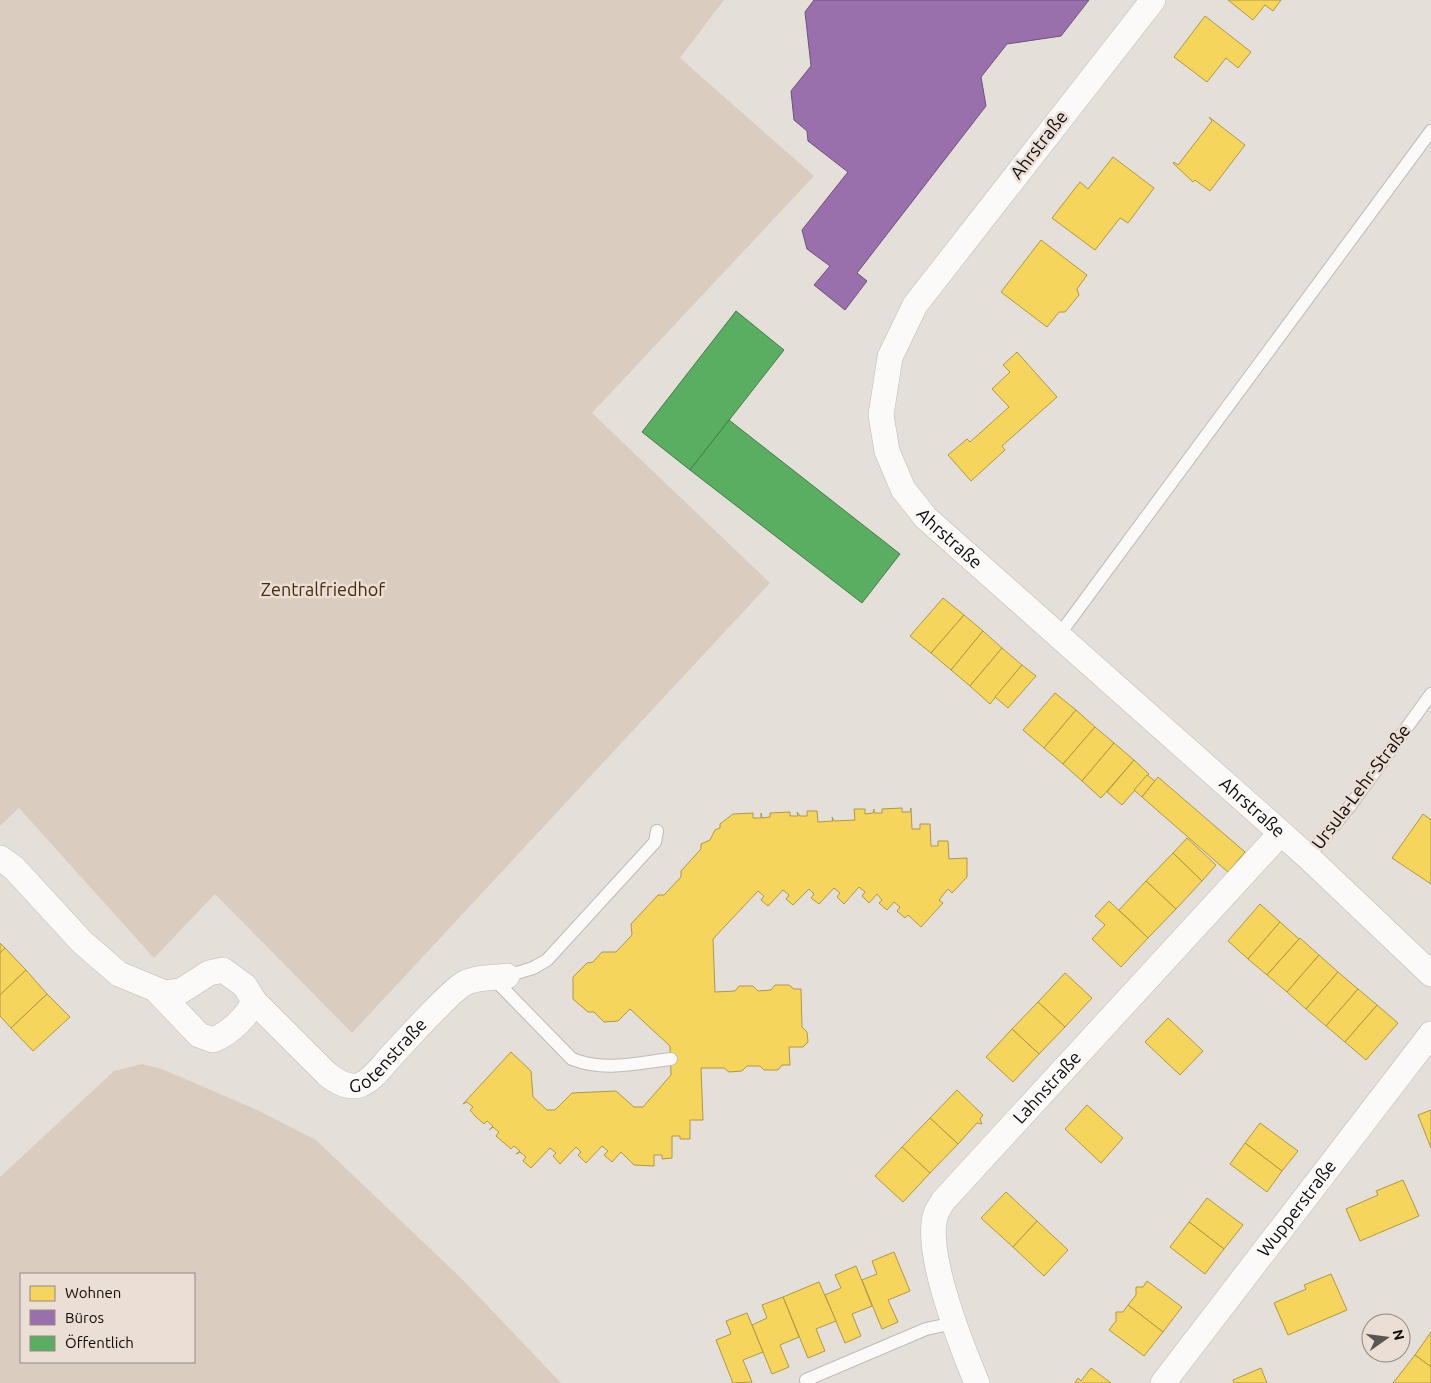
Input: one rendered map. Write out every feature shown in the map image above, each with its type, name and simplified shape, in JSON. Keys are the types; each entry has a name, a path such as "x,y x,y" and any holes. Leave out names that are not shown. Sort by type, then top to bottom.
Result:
{"street":[{"name":"Ahrstraße","path":"1152,0 915,305 890,357 881,414 887,451 903,489 926,518 1308,856 1431,974"},
{"name":"Lahnstraße","path":"977,1383 945,1297 934,1239 936,1215 943,1201 1281,833"},
{"name":"Gotenstraße","path":"0,858 14,868 104,963 119,974 158,992 199,1035 213,1040 222,1036 245,1016 254,1001"},
{"name":"Gotenstraße","path":"158,992 181,991 209,973 223,970 245,986 254,1001 335,1081 357,1085 375,1076 392,1055 465,983 500,977"},
{"name":"Wupperstraße","path":"1163,1383 1431,1034"}],"lane":[{"path":"1059,635 1431,131"},
{"name":"Ursula-Lehr-Straße","path":"1308,856 1350,806 1431,694"},
{"path":"657,831 654,842 547,960 520,973 500,977 572,1059 588,1065 606,1067 671,1059"},
{"path":"806,1380 926,1329 954,1323"}],"green space":[{"name":"Zentralfriedhof","path":"0,0 724,0 680,58 814,176 592,413 770,583 352,1033 215,894 154,958 19,808 0,826"},
{"path":"142,1064 162,1069 255,1109 316,1140 462,1279 561,1383 0,1383 0,1177 114,1071"}],"building: Wohnen":[{"path":"1228,0 1281,0 1273,11 1265,5 1253,20"},
{"path":"1205,16 1251,52 1238,68 1226,58 1207,82 1174,57"},
{"path":"1209,117 1245,145 1210,191 1195,180 1193,182 1173,163 1178,165 1212,121"},
{"path":"1113,157 1154,188 1128,223 1120,218 1095,250 1052,218 1080,182 1088,189"},
{"path":"1041,240 1087,275 1077,289 1079,295 1065,312 1059,312 1047,327 1001,292"},
{"path":"1017,352 1057,397 1002,446 1005,450 971,481 948,455 967,439 970,442 1009,407 992,389 1010,372 1003,365"},
{"path":"943,598 964,615 931,653 910,636"},
{"path":"964,615 983,631 951,670 931,653"},
{"path":"983,631 1002,648 970,686 951,670"},
{"path":"1002,648 1022,665 990,704 970,686"},
{"path":"1022,665 1036,676 1008,708 995,697"},
{"path":"1055,693 1076,710 1044,748 1023,730"},
{"path":"1076,710 1095,727 1063,764 1044,748"},
{"path":"1095,727 1114,743 1082,781 1063,764"},
{"path":"1114,743 1134,760 1101,798 1082,781"},
{"path":"1134,760 1149,774 1122,805 1107,792"},
{"path":"1147,775 1155,781 1142,797 1134,790"},
{"path":"1158,777 1245,852 1228,872 1142,797"},
{"path":"902,808 902,812 910,812 911,808 912,829 920,829 920,824 930,824 931,846 938,846 938,841 948,841 949,859 967,858 967,877 952,893 948,889 939,900 943,903 921,927 908,915 905,918 897,911 900,907 894,902 887,910 879,903 882,900 877,894 869,903 862,896 865,892 859,887 844,904 837,897 840,893 834,888 819,904 811,898 814,894 809,889 793,905 786,899 789,895 783,890 768,906 761,900 764,896 758,891 713,939 715,992 735,991 739,986 753,986 758,991 771,990 775,985 789,985 794,989 801,989 802,1027 807,1032 808,1042 803,1047 789,1047 790,1065 782,1065 778,1070 764,1070 760,1066 747,1066 742,1071 729,1072 724,1068 701,1068 703,1120 690,1120 690,1139 680,1139 680,1136 672,1136 672,1158 662,1159 662,1155 654,1155 654,1166 634,1165 621,1152 612,1162 604,1155 608,1151 602,1146 586,1163 578,1155 581,1152 576,1147 560,1164 553,1156 556,1153 550,1148 531,1168 523,1161 526,1157 520,1152 516,1154 520,1151 514,1146 511,1149 496,1136 499,1132 493,1127 489,1130 493,1126 487,1121 484,1124 476,1117 470,1110 473,1107 467,1102 463,1104 511,1052 531,1071 533,1097 547,1110 555,1110 572,1093 616,1091 634,1107 643,1107 671,1075 670,1046 630,1009 618,1021 604,1022 594,1012 588,1012 573,999 573,977 587,963 593,962 602,952 616,952 632,935 631,924 658,895 664,895 681,877 681,871 701,849 701,844 710,840 715,830 720,828 720,824 733,814 753,813 753,818 761,818 761,813 762,818 770,817 770,813 790,812 790,816 798,816 797,812 800,816 807,816 807,811 817,811 818,822 833,821 832,817 834,821 855,820 854,809 865,809 865,814 873,813 874,809 874,813 882,813 882,809"},
{"path":"1423,814 1431,820 1431,884 1392,858"},
{"path":"1187,838 1216,865 1202,881 1173,853"},
{"path":"1173,853 1202,881 1176,909 1146,881"},
{"path":"1146,881 1176,909 1148,938 1119,910"},
{"path":"1109,901 1148,938 1121,967 1092,939 1105,925 1095,916"},
{"path":"1260,904 1280,922 1248,959 1228,941"},
{"path":"1280,922 1299,939 1267,975 1248,959"},
{"path":"1300,938 1319,955 1287,992 1267,975"},
{"path":"0,943 5,948 0,953"},
{"path":"5,948 26,970 0,995 0,953"},
{"path":"1319,955 1338,972 1306,1009 1287,992"},
{"path":"26,970 47,994 11,1028 0,1016 0,995"},
{"path":"1338,972 1358,989 1326,1026 1306,1009"},
{"path":"1065,973 1092,998 1065,1027 1038,1002"},
{"path":"1358,989 1377,1005 1345,1042 1326,1026"},
{"path":"47,994 70,1017 33,1051 11,1028"},
{"path":"1038,1002 1065,1027 1039,1054 1012,1029"},
{"path":"1377,1005 1398,1023 1366,1060 1345,1042"},
{"path":"1168,1018 1203,1051 1180,1075 1145,1042"},
{"path":"1012,1029 1039,1054 1013,1082 986,1057"},
{"path":"957,1090 983,1115 980,1119 982,1124 977,1123 958,1144 930,1118"},
{"path":"1087,1105 1123,1138 1101,1163 1065,1129"},
{"path":"1431,1110 1431,1148 1418,1115"},
{"path":"930,1118 958,1144 930,1173 902,1147"},
{"path":"1260,1123 1298,1151 1282,1171 1245,1143"},
{"path":"1245,1143 1282,1171 1267,1192 1230,1164"},
{"path":"902,1147 930,1173 903,1202 875,1176"},
{"path":"1403,1180 1419,1216 1360,1241 1346,1209 1378,1195 1376,1191"},
{"path":"1006,1192 1037,1221 1013,1247 981,1218"},
{"path":"1207,1198 1243,1225 1224,1249 1189,1222"},
{"path":"1037,1221 1068,1250 1044,1276 1013,1247"},
{"path":"1189,1222 1224,1249 1205,1274 1170,1247"},
{"path":"894,1252 910,1291 888,1300 898,1322 882,1329 862,1280 877,1274 872,1261"},
{"path":"856,1266 872,1306 852,1314 861,1336 845,1343 825,1295 841,1288 835,1275"},
{"path":"1331,1274 1347,1310 1288,1335 1274,1303 1306,1289 1304,1285"},
{"path":"1147,1281 1182,1307 1163,1332 1128,1305 1136,1295 1136,1287 1143,1287"},
{"path":"819,1282 836,1321 816,1329 825,1351 808,1358 783,1297"},
{"path":"783,1297 799,1337 780,1345 789,1367 772,1374 752,1325 767,1318 762,1305"},
{"path":"1128,1305 1163,1332 1144,1356 1109,1330 1116,1321 1116,1312 1123,1312"},
{"path":"747,1313 763,1352 743,1360 752,1382 733,1383 716,1340 731,1334 726,1321"},
{"path":"1431,1332 1431,1367 1415,1355"},
{"path":"1415,1355 1431,1367 1431,1383 1393,1383 1409,1363 1411,1363"},
{"path":"1091,1368 1111,1383 1075,1383 1078,1378 1081,1381"},
{"path":"1261,1368 1267,1383 1234,1383 1233,1380"}],"building: Büros":[{"path":"814,0 1089,0 1061,36 1007,44 981,77 986,106 857,273 867,281 845,310 814,285 830,266 807,249 802,230 848,172 808,141 807,131 794,120 791,91 811,66 805,12"}],"building: Öffentlich":[{"path":"736,311 784,350 690,470 642,432"},
{"path":"729,420 900,554 862,603 690,470"}]}
